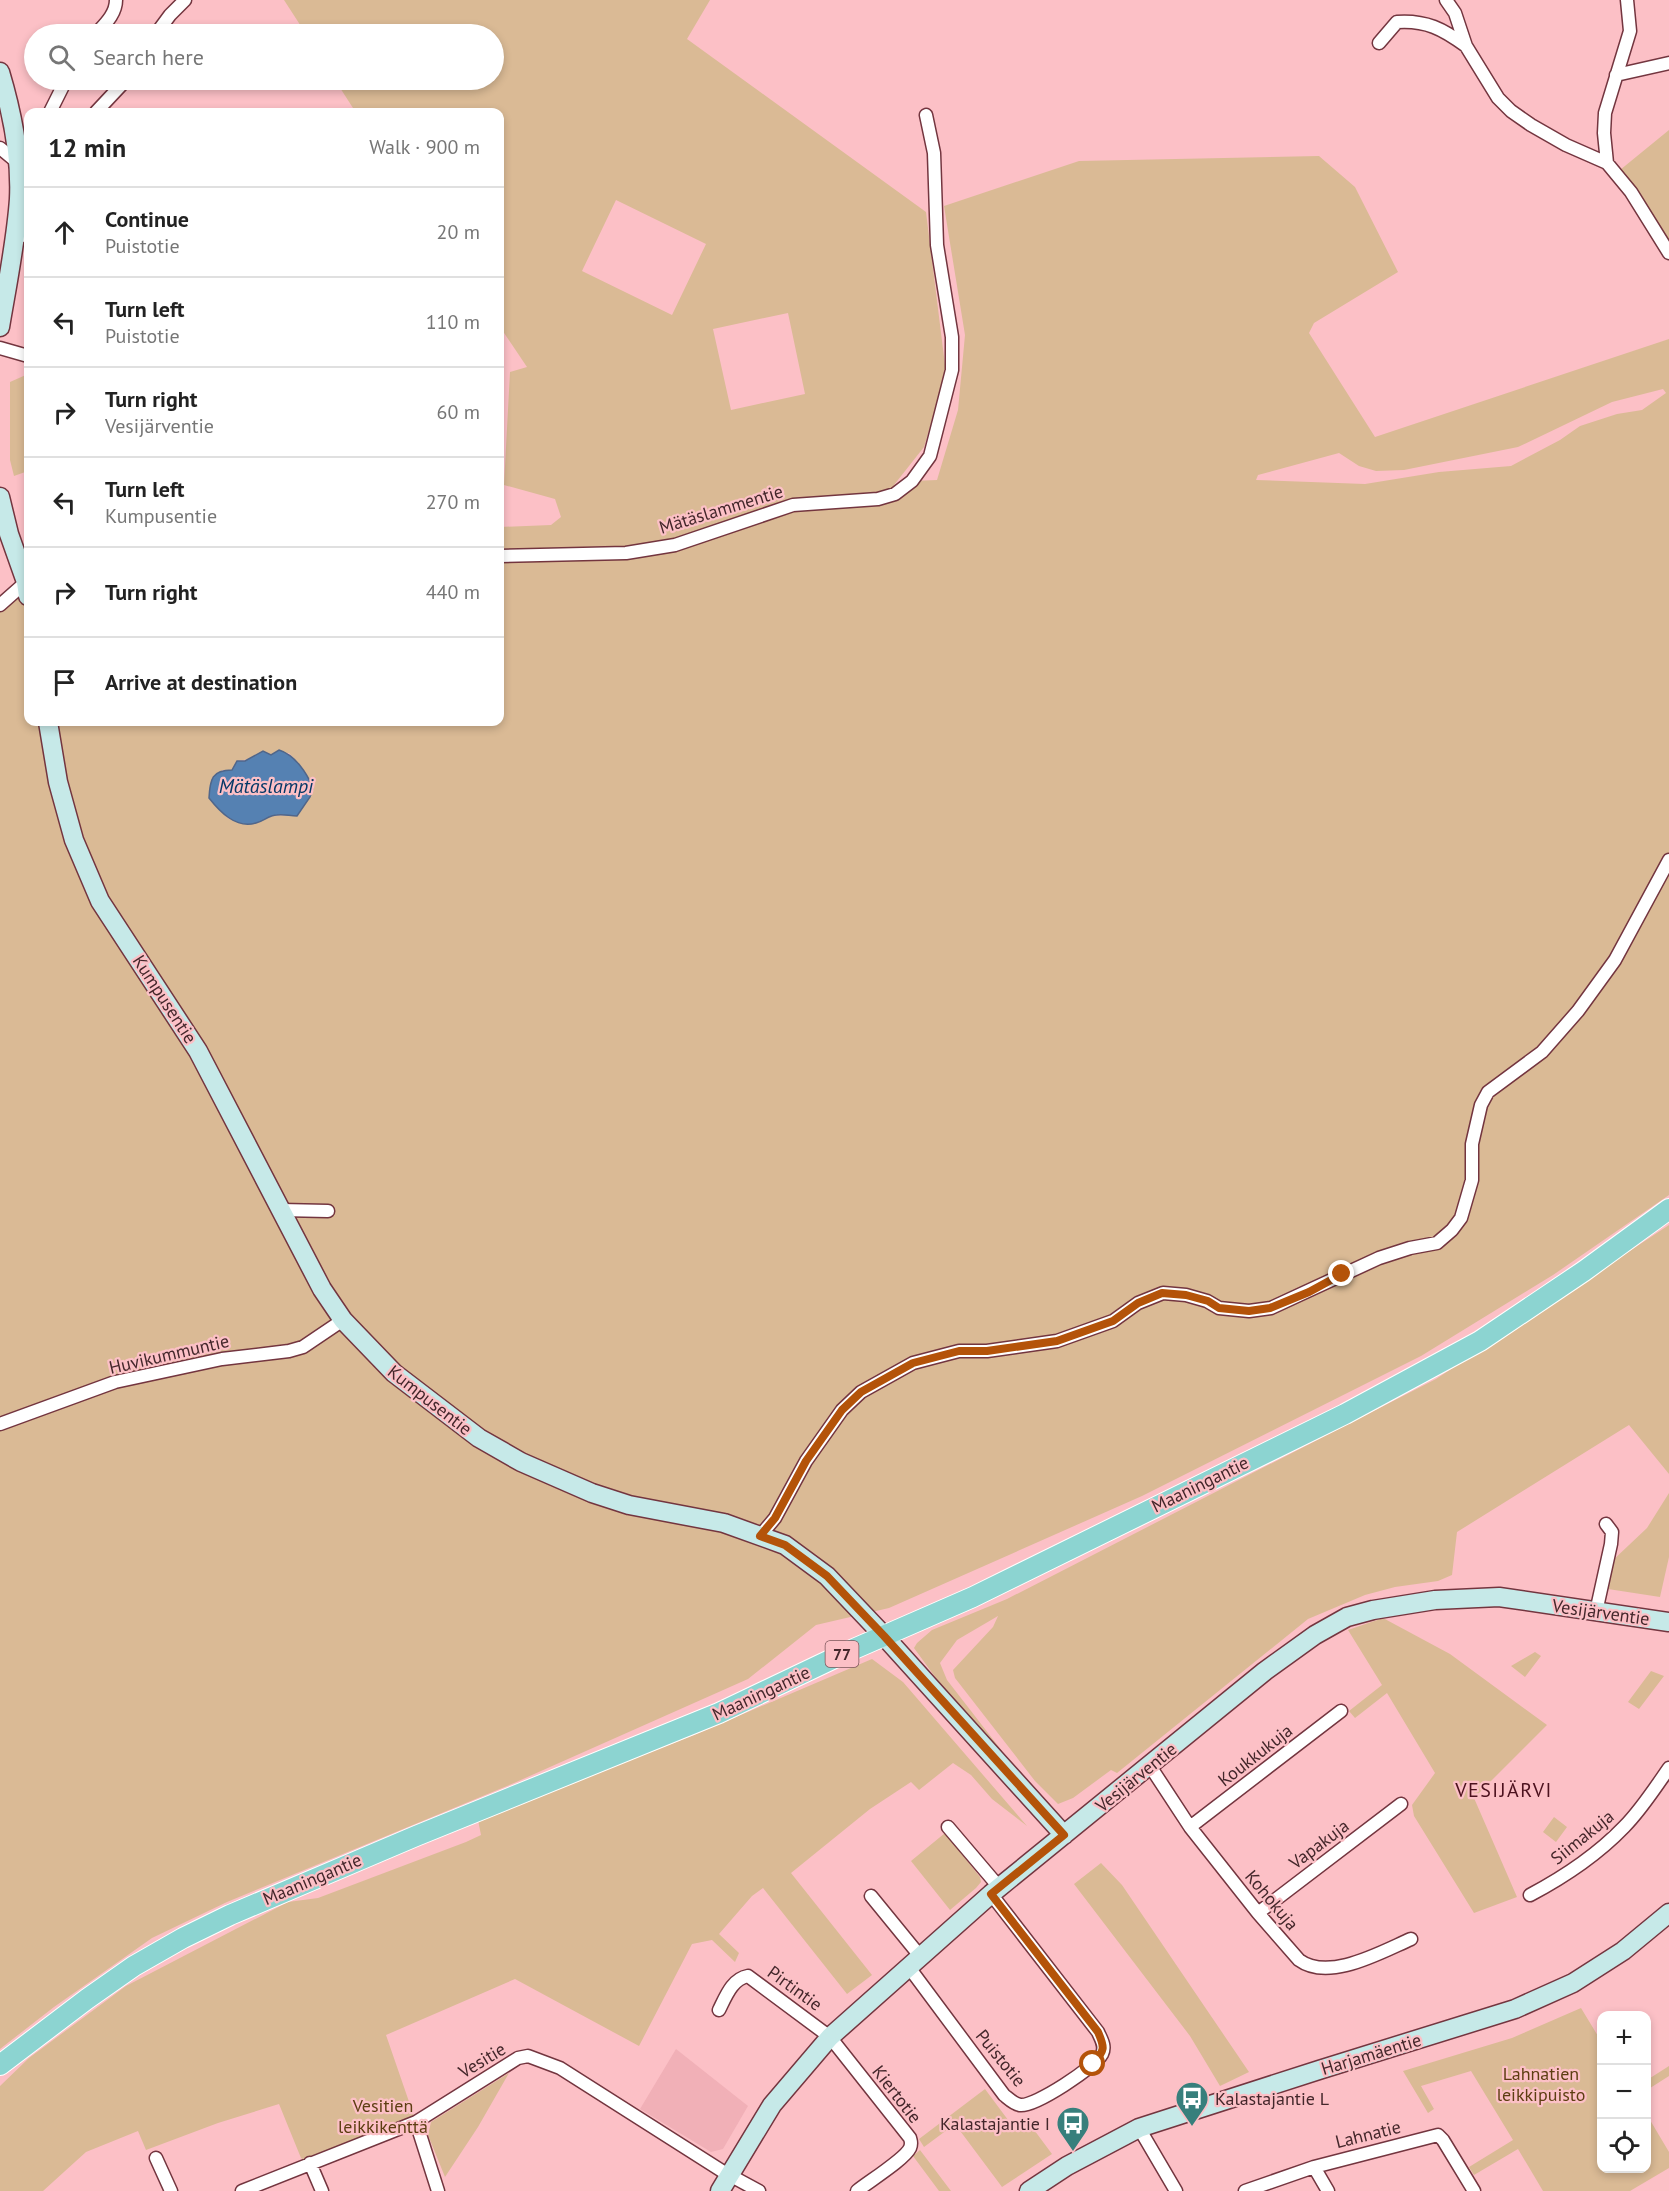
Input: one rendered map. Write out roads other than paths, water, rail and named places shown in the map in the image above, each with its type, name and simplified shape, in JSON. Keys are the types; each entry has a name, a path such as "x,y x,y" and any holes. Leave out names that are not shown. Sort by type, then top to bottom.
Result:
{"main road":[{"name":"Maaningantie","path":"0,2065 134,1966 230,1915 416,1836 719,1713 973,1597 1345,1414 1480,1341 1584,1271 1669,1209"}],"street":[{"path":"105,24 116,8 116,0"},
{"path":"163,24 185,0"},
{"path":"1446,0 1455,13 1466,45 1494,91 1511,111 1566,145 1607,163 1631,192 1669,254"},
{"path":"1607,163 1605,113 1630,31 1628,0"},
{"path":"1379,43 1397,22 1414,21 1445,30 1466,45"},
{"path":"1616,75 1669,63"},
{"path":"0,72 6,91 15,149 21,236 0,327"},
{"path":"52,108 61,90"},
{"path":"100,108 117,90"},
{"name":"Mätäslammentie","path":"504,556 626,553 675,545 793,505 878,499 895,494 912,481 930,456 952,370 952,337 937,245 934,153 926,115"},
{"path":"0,348 24,355"},
{"path":"0,497 9,534 24,575"},
{"path":"0,605 24,583"},
{"name":"Kumpusentie","path":"49,726 61,794 74,840 100,901 198,1051 322,1289 343,1320 394,1373 479,1438 521,1461 591,1493 629,1505 724,1523 785,1545 827,1576 1064,1835"},
{"path":"760,1536 775,1518 806,1461 842,1410 861,1392 913,1363 959,1351 987,1351 1057,1341 1113,1321 1138,1303 1162,1293 1186,1295 1208,1301 1219,1308 1249,1311 1270,1308 1379,1258 1410,1248 1437,1243 1452,1230 1461,1218 1472,1180 1472,1143 1481,1105 1488,1092 1542,1052 1578,1011 1615,960 1669,860"},
{"path":"281,1210 328,1211"},
{"name":"Huvikummuntie","path":"0,1424 115,1382 222,1359 289,1351 303,1347 343,1320"},
{"path":"1596,1612 1611,1544 1612,1532 1606,1524"},
{"name":"Vesijärventie","path":"720,2191 772,2105 830,2037 995,1890 1265,1671 1315,1635 1347,1617 1373,1610 1435,1600 1499,1597 1669,1622"},
{"name":"Koukkukuja","path":"1190,1827 1341,1711"},
{"name":"Kohokuja","path":"1150,1766 1190,1827 1258,1913 1306,1966 1326,1969 1362,1960 1411,1939"},
{"name":"Siimakuja","path":"1530,1894 1553,1883 1586,1860 1625,1827 1669,1768"},
{"name":"Vapakuja","path":"1258,1913 1401,1804"},
{"path":"948,1827 995,1890"},
{"name":"Puistotie","path":"914,1961 1004,2095 1011,2101 1021,2105 1042,2099 1093,2064 1103,2053 1104,2045 1098,2032 995,1890"},
{"path":"871,1896 914,1961"},
{"name":"Harjamäentie","path":"1029,2191 1067,2166 1139,2128 1515,2009 1573,1983 1623,1952 1669,1913"},
{"name":"Pirtintie","path":"719,2010 735,1982 741,1977 748,1976 830,2037"},
{"name":"Kiertotie","path":"830,2037 912,2142 910,2149 901,2158 856,2191"},
{"name":"Vesitie","path":"242,2191 416,2122 518,2058 528,2056 560,2068 722,2171 729,2173"},
{"path":"416,2122 438,2191"},
{"path":"1139,2128 1176,2191"},
{"name":"Lahnatie","path":"1245,2191 1314,2167 1438,2135 1474,2191"},
{"path":"156,2158 171,2191"},
{"path":"310,2163 322,2191"},
{"path":"1314,2167 1328,2191"},
{"path":"729,2173 759,2191"}],"water":[{"name":"Mätäslampi","path":"279,750 285,752 300,765 313,788 310,797 297,816 274,815 256,823 242,824 223,814 209,798 213,777 225,770 232,770 237,761 245,761 263,751 271,755"}],"place":[{"name":"Kalastajantie L","path":"1192,2127"},
{"name":"Kalastajantie I","path":"1073,2152"}],"district":[{"name":"VESIJÄRVI","path":"1504,1790"}],"park label":[{"name":"Lahnatien leikkipuisto","path":"1541,2083"},
{"name":"Vesitien leikkikenttä","path":"383,2115"}]}
